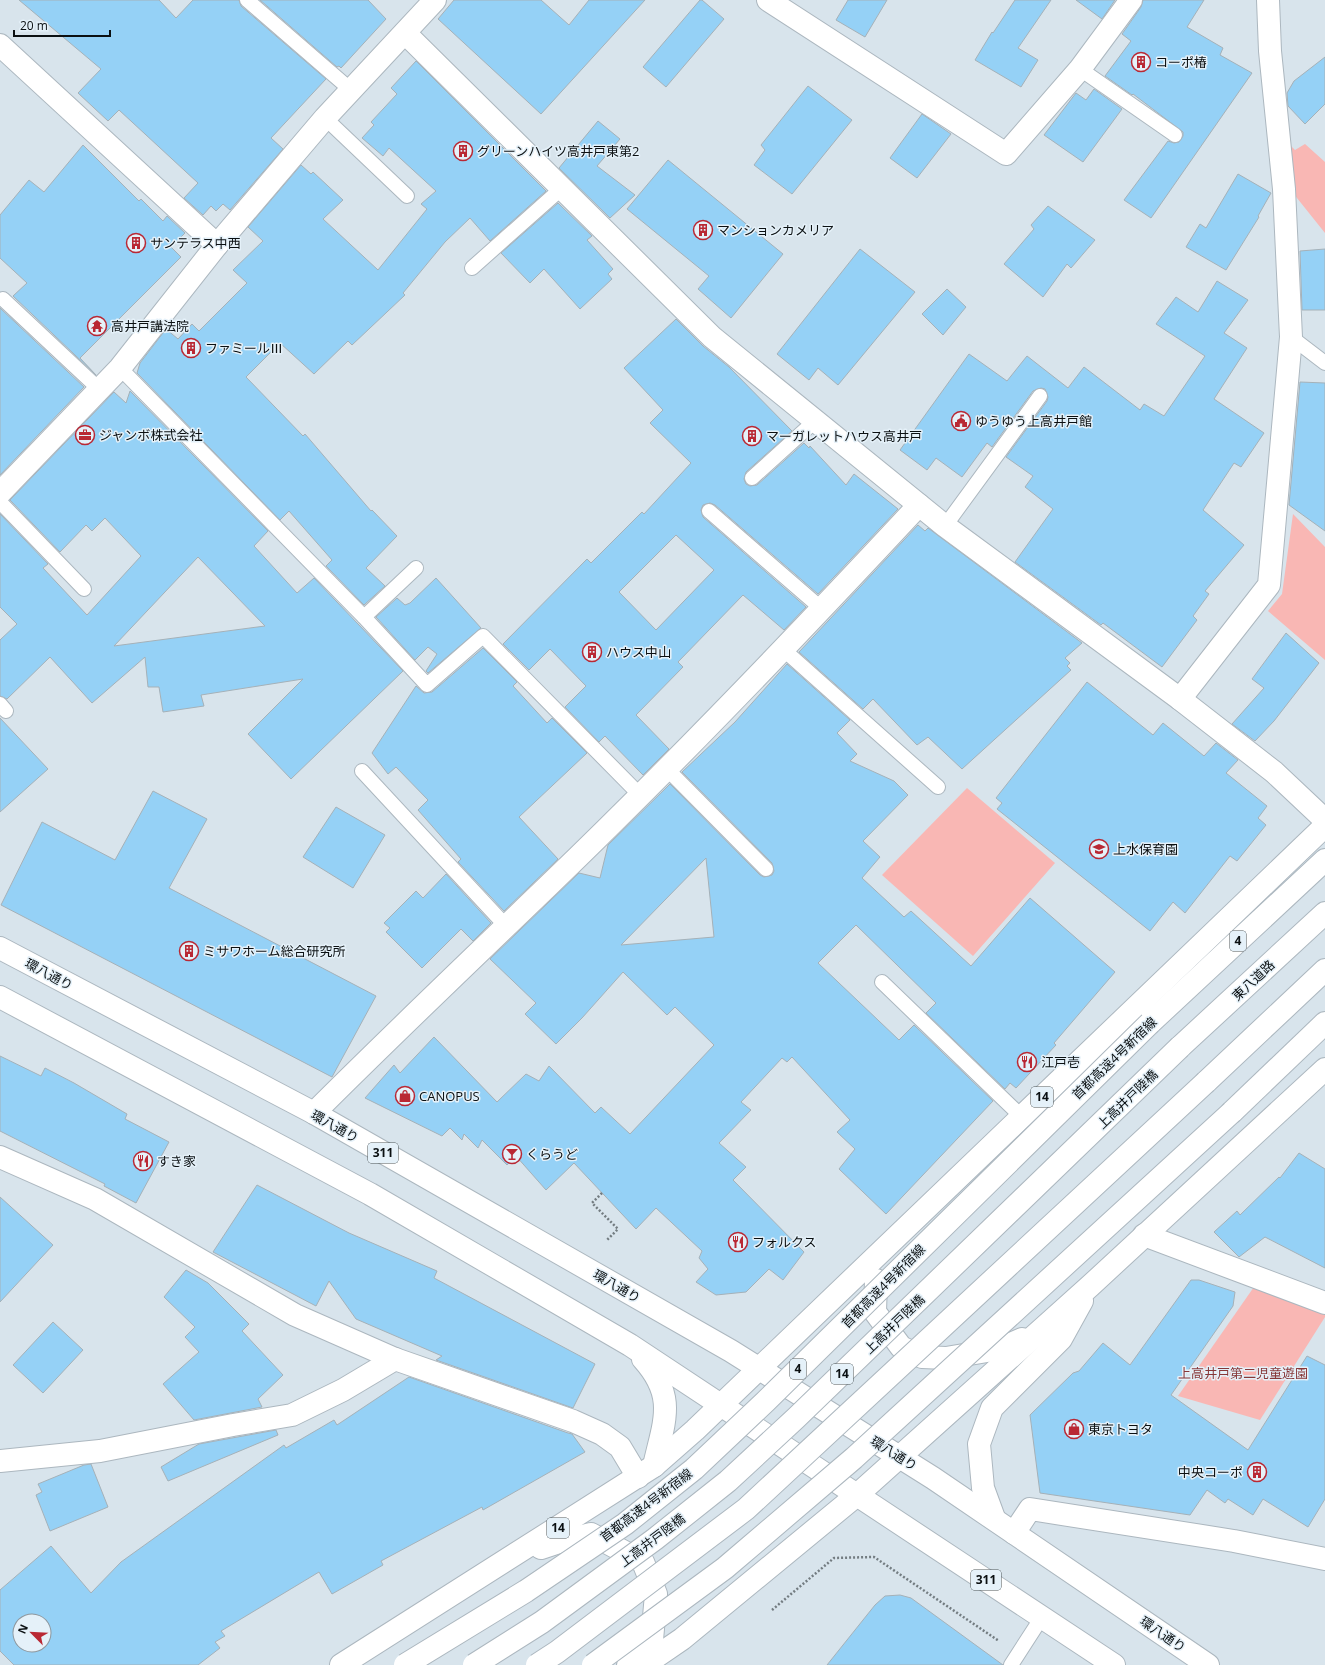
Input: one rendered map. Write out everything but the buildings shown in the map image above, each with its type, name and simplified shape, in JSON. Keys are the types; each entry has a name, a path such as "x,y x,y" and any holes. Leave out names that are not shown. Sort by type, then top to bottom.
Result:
{"main road":[{"path":"0,493 120,368 217,245 325,118 435,0"},
{"path":"768,0 1006,154 1080,69 1131,0"},
{"path":"1180,699 1269,585 1291,337 1284,189 1270,51 1268,0"},
{"path":"405,33 712,337 822,417"},
{"path":"0,45 217,245"},
{"path":"594,199 727,333 920,505 946,526 1180,699 1274,772 1325,820"},
{"path":"314,1113 505,925 549,885 784,650 920,505"},
{"name":"14","path":"341,1665 646,1472 759,1369 1325,826"},
{"name":"首都高速4号新宿線","path":"405,1665 526,1591 618,1528 694,1469 765,1402 1150,1023 1325,860"},
{"name":"東八道路","path":"1180,1048 1325,913"},
{"name":"環八通り","path":"0,948 314,1113 714,1342 900,1456 994,1518 1208,1665"},
{"path":"536,1665 557,1652 746,1509 1325,970"},
{"name":"311","path":"0,997 370,1194 630,1345 858,1494 1114,1665"},
{"path":"593,1665 725,1568 848,1463 1232,1112 1325,1023"},
{"name":"上高井戸陸橋","path":"474,1665 542,1622 655,1539 728,1481 796,1418 1180,1048"},
{"path":"644,1665 682,1639 858,1494 1090,1286 1325,1069"},
{"path":"0,1156 95,1199 295,1315 395,1360 573,1421 595,1431 620,1447 646,1472 665,1417 664,1395 656,1374 630,1345"},
{"path":"1144,1235 1325,1303"},
{"path":"896,1238 876,1274 875,1312 901,1347 922,1357 946,1358 999,1349 1040,1331"},
{"path":"994,1518 983,1488 979,1444 992,1408 1061,1339 1090,1286"},
{"path":"0,1461 100,1451 292,1415 343,1390 395,1360"},
{"path":"1014,1532 1030,1509 1234,1541 1325,1559"},
{"path":"501,1564 562,1541 591,1534 643,1562 656,1594 652,1640 628,1665"}],"lane":[{"path":"247,0 350,90"},
{"path":"1080,69 1175,135"},
{"path":"325,118 407,196"},
{"path":"472,268 562,188"},
{"path":"3,299 99,389"},
{"path":"1291,337 1325,363"},
{"path":"120,368 364,617 427,685 483,636 640,794"},
{"path":"946,526 1040,396"},
{"path":"752,478 822,417"},
{"path":"0,502 84,589"},
{"path":"709,511 822,609"},
{"path":"364,617 416,568"},
{"path":"784,650 938,787"},
{"path":"666,768 766,869"},
{"path":"362,771 505,925"},
{"path":"882,982 1022,1117"},
{"path":"1015,1660 1042,1617"}],"path":[{"path":"602,1193 592,1202 618,1228 606,1241"},
{"path":"772,1610 834,1558 874,1557 1015,1660"}],"green space":[{"path":"1285,140 1295,150 1305,144 1325,162 1325,233 1289,188"},
{"path":"1293,514 1325,547 1325,660 1268,611 1282,594"},
{"path":"967,788 1055,863 973,956 882,875"},
{"name":"上高井戸第二児童遊園","path":"1256,1284 1325,1308 1325,1317 1260,1420 1178,1396"}],"place":[{"name":"コーポ椿","path":"1141,62"},
{"name":"グリーンハイツ高井戸東第2","path":"463,151"},
{"name":"マンションカメリア","path":"703,230"},
{"name":"サンテラス中西","path":"136,243"},
{"name":"高井戸講法院","path":"97,326"},
{"name":"ファミールⅢ","path":"191,348"},
{"name":"ゆうゆう上高井戸館","path":"961,421"},
{"name":"ジャンボ株式会社","path":"85,435"},
{"name":"マーガレットハウス高井戸","path":"752,436"},
{"name":"ハウス中山","path":"592,652"},
{"name":"上水保育園","path":"1099,849"},
{"name":"ミサワホーム総合研究所","path":"189,951"},
{"name":"江戸壱","path":"1027,1062"},
{"name":"CANOPUS","path":"405,1096"},
{"name":"くらうど","path":"512,1154"},
{"name":"すき家","path":"143,1161"},
{"name":"フォルクス","path":"738,1242"},
{"name":"東京トヨタ","path":"1074,1429"},
{"name":"中央コーポ","path":"1257,1472"}]}
